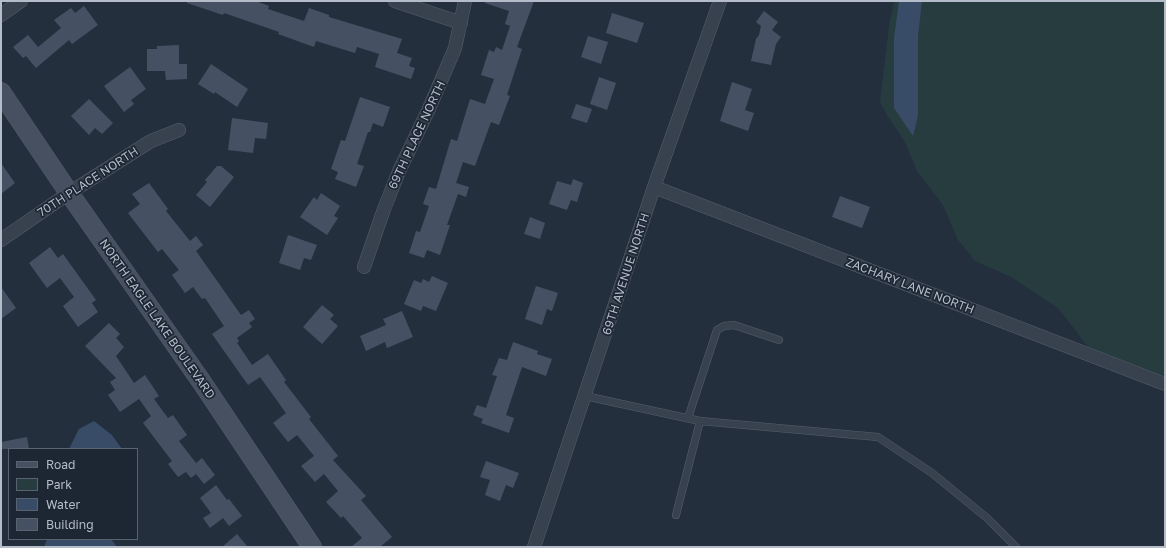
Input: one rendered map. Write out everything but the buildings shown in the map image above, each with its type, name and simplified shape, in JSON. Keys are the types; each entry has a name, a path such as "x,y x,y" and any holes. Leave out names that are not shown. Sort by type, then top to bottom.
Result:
{"street":[{"path":"1,14 21,1"},
{"path":"395,1 461,23"},
{"name":"69TH PLACE NORTH","path":"364,267 384,209 400,169 445,73 455,48 466,1"},
{"name":"69TH AVENUE NORTH","path":"534,547 654,187 720,1"},
{"name":"NORTH EAGLE LAKE BOULEVARD","path":"1,92 70,194 201,381 312,547"},
{"name":"70TH PLACE NORTH","path":"1,240 151,140 179,130"},
{"name":"ZACHARY LANE NORTH","path":"654,187 1165,384"}],"lane":[{"path":"688,418 717,330 724,326 734,325 779,340"},
{"path":"585,396 700,421 878,437 932,473 987,518 1016,547"},
{"path":"676,514 700,421"}],"green space":[{"path":"894,1 1165,1 1165,376 1089,348 1058,308 1011,277 975,261 958,240 943,205 917,171 905,142 880,102 889,26"}],"water":[{"path":"899,1 922,1 918,36 918,116 913,136 894,108 894,38"},
{"path":"94,421 112,435 121,448 70,448 79,429"},
{"path":"47,540 112,540 117,547 44,547"}]}
